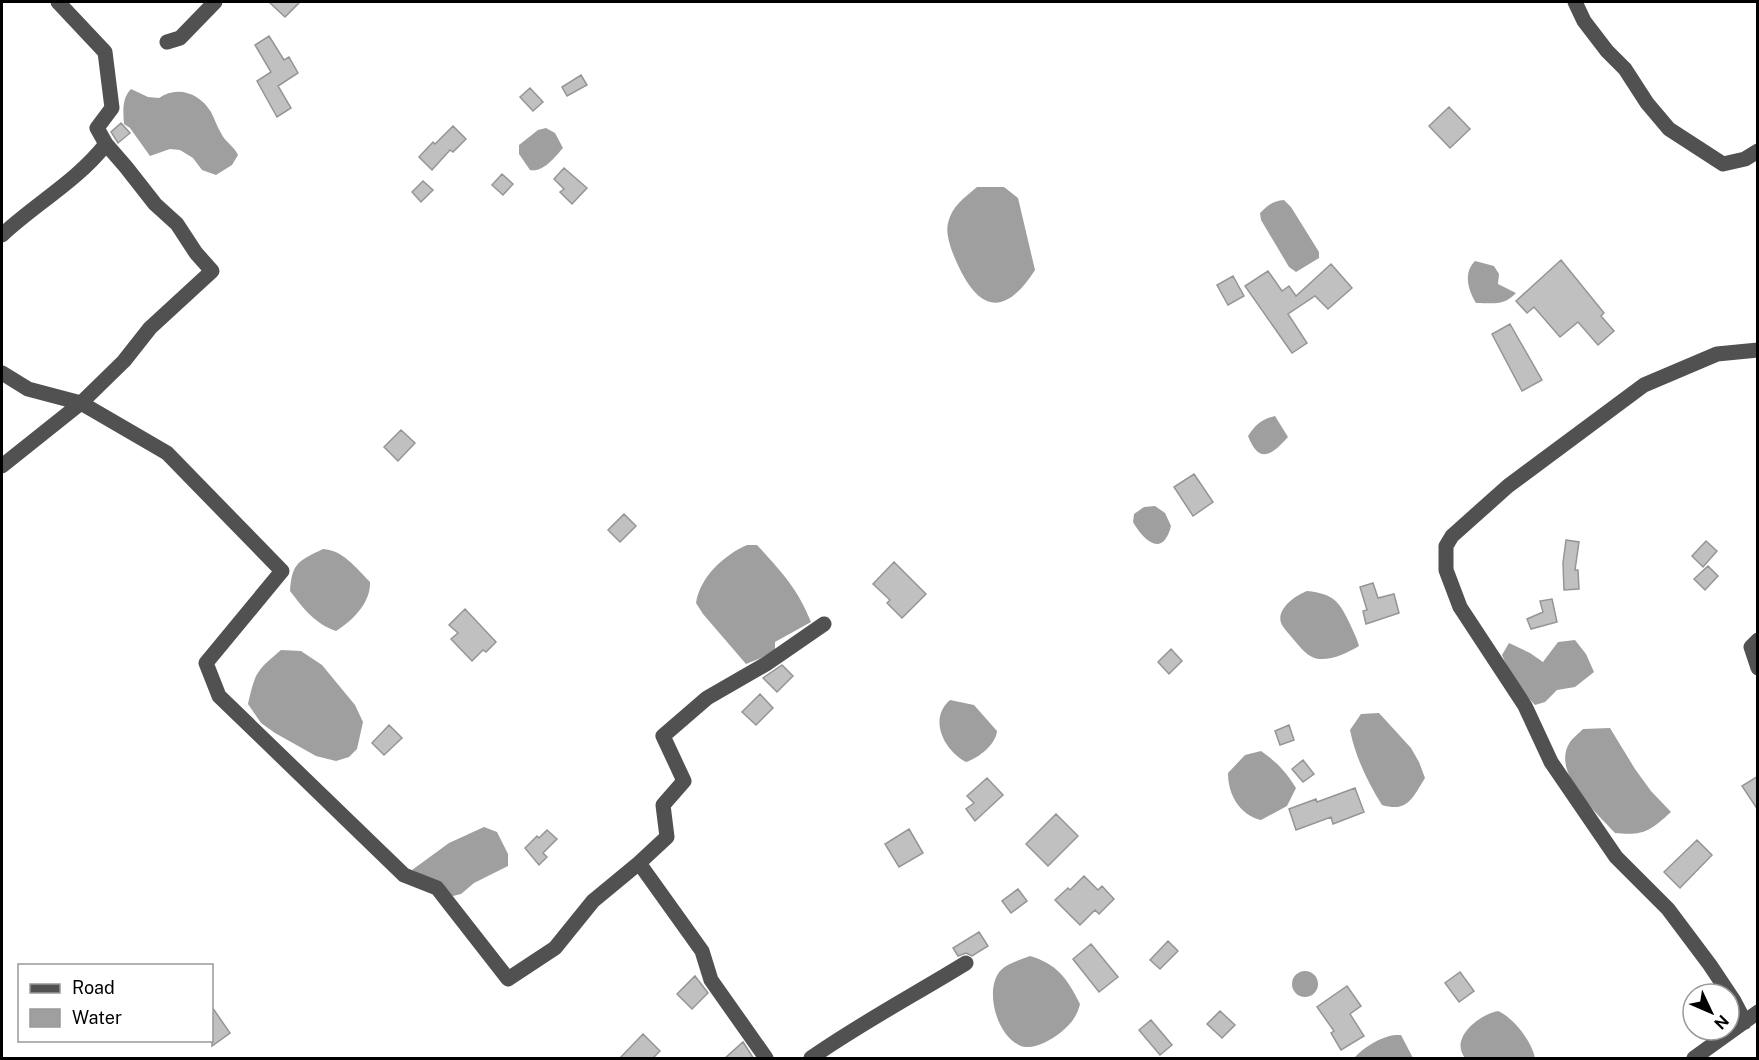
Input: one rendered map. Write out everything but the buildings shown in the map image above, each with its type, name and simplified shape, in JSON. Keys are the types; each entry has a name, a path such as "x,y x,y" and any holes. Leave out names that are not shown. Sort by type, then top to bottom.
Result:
{"street":[{"path":"2,466 81,403 124,361 150,328 212,271 196,253 177,224 155,204 106,144 97,128 112,108 105,52 58,2"},
{"path":"167,42 180,38 215,2"},
{"path":"1575,2 1584,21 1607,51 1625,69 1647,103 1670,129 1723,164 1745,159 1758,151"},
{"path":"2,235 91,163 106,144"},
{"path":"1745,1022 1710,965 1668,909 1616,857 1551,762 1525,706 1460,608 1446,570 1446,546 1452,536 1508,486 1644,385 1717,354 1758,350"},
{"path":"2,372 28,389 81,403 167,453 282,571 207,663 219,696 404,875 437,888 508,979 555,948 593,901 667,837 663,805 684,781 663,735 707,698 766,664 824,624"},
{"path":"1758,640 1751,647 1758,668"},
{"path":"639,863 702,951 711,980 766,1059"},
{"path":"811,1059 848,1032 966,963"},
{"path":"1694,1059 1758,1012"}],"water":[{"path":"131,89 148,97 159,98 173,92 180,92 188,93 201,100 211,112 223,136 238,155 232,165 216,175 202,170 193,158 180,150 170,149 150,156 130,128 124,124 123,110"},
{"path":"546,128 555,133 563,148 544,167 530,170 519,154 519,145 538,130"},
{"path":"977,187 1004,187 1018,198 1035,270 1013,296 1003,301 993,302 983,299 974,291 957,263 948,238 947,228 952,212"},
{"path":"1284,200 1291,207 1319,252 1319,258 1296,272 1289,267 1261,220 1260,213 1274,202"},
{"path":"1475,261 1494,266 1499,274 1498,284 1516,293 1503,302 1476,303 1468,282 1469,271"},
{"path":"1275,416 1288,437 1276,449 1261,454 1256,451 1248,436 1259,423"},
{"path":"1155,506 1165,513 1171,526 1168,536 1158,544 1142,535 1133,522 1134,514 1144,507"},
{"path":"747,545 757,545 781,572 795,590 811,622 775,642 775,650 771,654 746,664 696,603 702,584 714,568 738,549"},
{"path":"323,549 343,556 370,582 368,597 360,610 336,631 315,620 290,591 292,574 298,564"},
{"path":"1307,591 1324,594 1339,604 1359,646 1340,656 1324,659 1311,657 1302,649 1283,627 1280,619 1287,604"},
{"path":"1575,640 1586,654 1594,672 1575,687 1557,690 1545,702 1535,705 1516,682 1502,655 1509,643 1543,662 1558,642"},
{"path":"281,650 301,651 322,665 355,705 363,722 357,749 349,757 336,761 316,756 261,723 248,704 258,673"},
{"path":"950,700 974,705 997,731 994,741 986,750 966,762 951,750 942,734 940,716"},
{"path":"1379,713 1411,748 1425,778 1409,802 1398,807 1382,805 1363,769 1350,730 1361,714"},
{"path":"1610,728 1635,769 1651,791 1671,812 1652,828 1640,833 1615,833 1578,791 1566,766 1565,754 1570,742 1583,729"},
{"path":"1261,751 1281,768 1296,788 1287,806 1261,820 1241,809 1230,789 1228,773 1245,755"},
{"path":"484,827 497,832 508,854 508,866 474,883 461,894 453,896 445,893 437,883 412,870 449,843"},
{"path":"1030,956 1047,963 1060,973 1080,1004 1073,1020 1060,1033 1044,1043 1026,1047 1016,1044 1001,1027 993,1002 993,990 1001,970"},
{"path":"1305,971 1314,975 1318,984 1314,993 1305,997 1296,993 1292,984 1296,975"},
{"path":"1498,1011 1510,1019 1521,1031 1535,1058 1465,1058 1461,1050 1464,1035 1475,1022"},
{"path":"1401,1035 1413,1058 1354,1058 1373,1043"}]}
